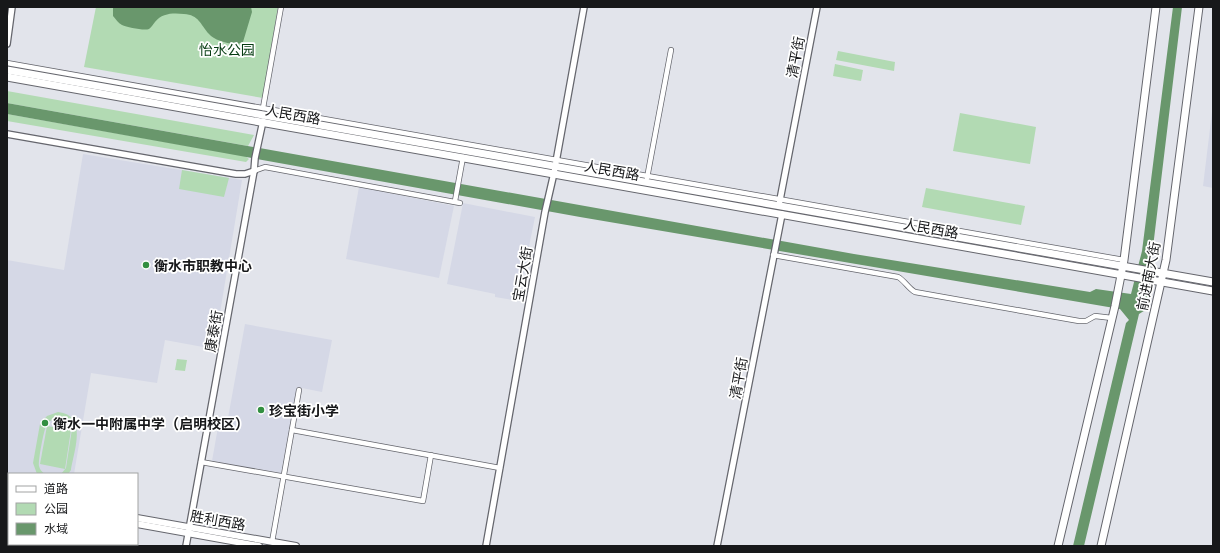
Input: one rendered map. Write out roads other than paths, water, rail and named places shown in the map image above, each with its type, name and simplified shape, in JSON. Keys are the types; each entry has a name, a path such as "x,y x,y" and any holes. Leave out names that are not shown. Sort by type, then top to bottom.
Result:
{"main road":[{"name":"前进南大街","path":"1058,546 1119,287 1124,275 1156,7"},
{"name":"前进南大街","path":"1101,546 1160,273 1199,7"},
{"name":"人民西路","path":"7,70 555,167 782,214 1213,291"},
{"name":"人民西路","path":"7,77 463,157 647,179 1213,282"},
{"name":"胜利西路","path":"138,518 259,546"},
{"name":"胜利西路","path":"138,524 296,546"}],"street":[{"path":"7,44 12,7"},
{"path":"263,108 281,7"},
{"name":"宝云大街","path":"486,546 544,212 555,167 584,7"},
{"name":"清平街","path":"779,203 817,7"},
{"path":"647,179 671,50"},
{"path":"7,63 263,108 555,167"},
{"name":"康泰街","path":"186,546 254,171 255,158 263,121"},
{"path":"7,134 236,174 245,174 265,167 457,200 463,157"},
{"name":"清平街","path":"717,546 782,214"},
{"path":"774,254 898,277 915,292 1079,321 1086,321 1096,316 1112,317"},
{"path":"272,542 299,390"},
{"path":"292,430 500,468"},
{"path":"201,462 423,501 431,455"}],"water":[{"path":"113,7 251,7 252,12 243,42 230,44 212,37 193,16 176,14 164,15 149,29 143,30 124,26 119,23 113,16"},
{"path":"1173,7 1182,7 1147,297 1149,300 1147,309 1139,314 1084,546 1073,546 1126,323 1129,320 1120,309 580,217 7,114 7,103 854,254 1090,292 1096,289 1131,294 1142,251"}],"place":[{"name":"衡水市职教中心","path":"146,265"},
{"name":"珍宝街小学","path":"261,410"},
{"name":"衡水一中附属中学（启明校区）","path":"45,423"}],"park label":[{"name":"怡水公园","path":"227,49"}]}
